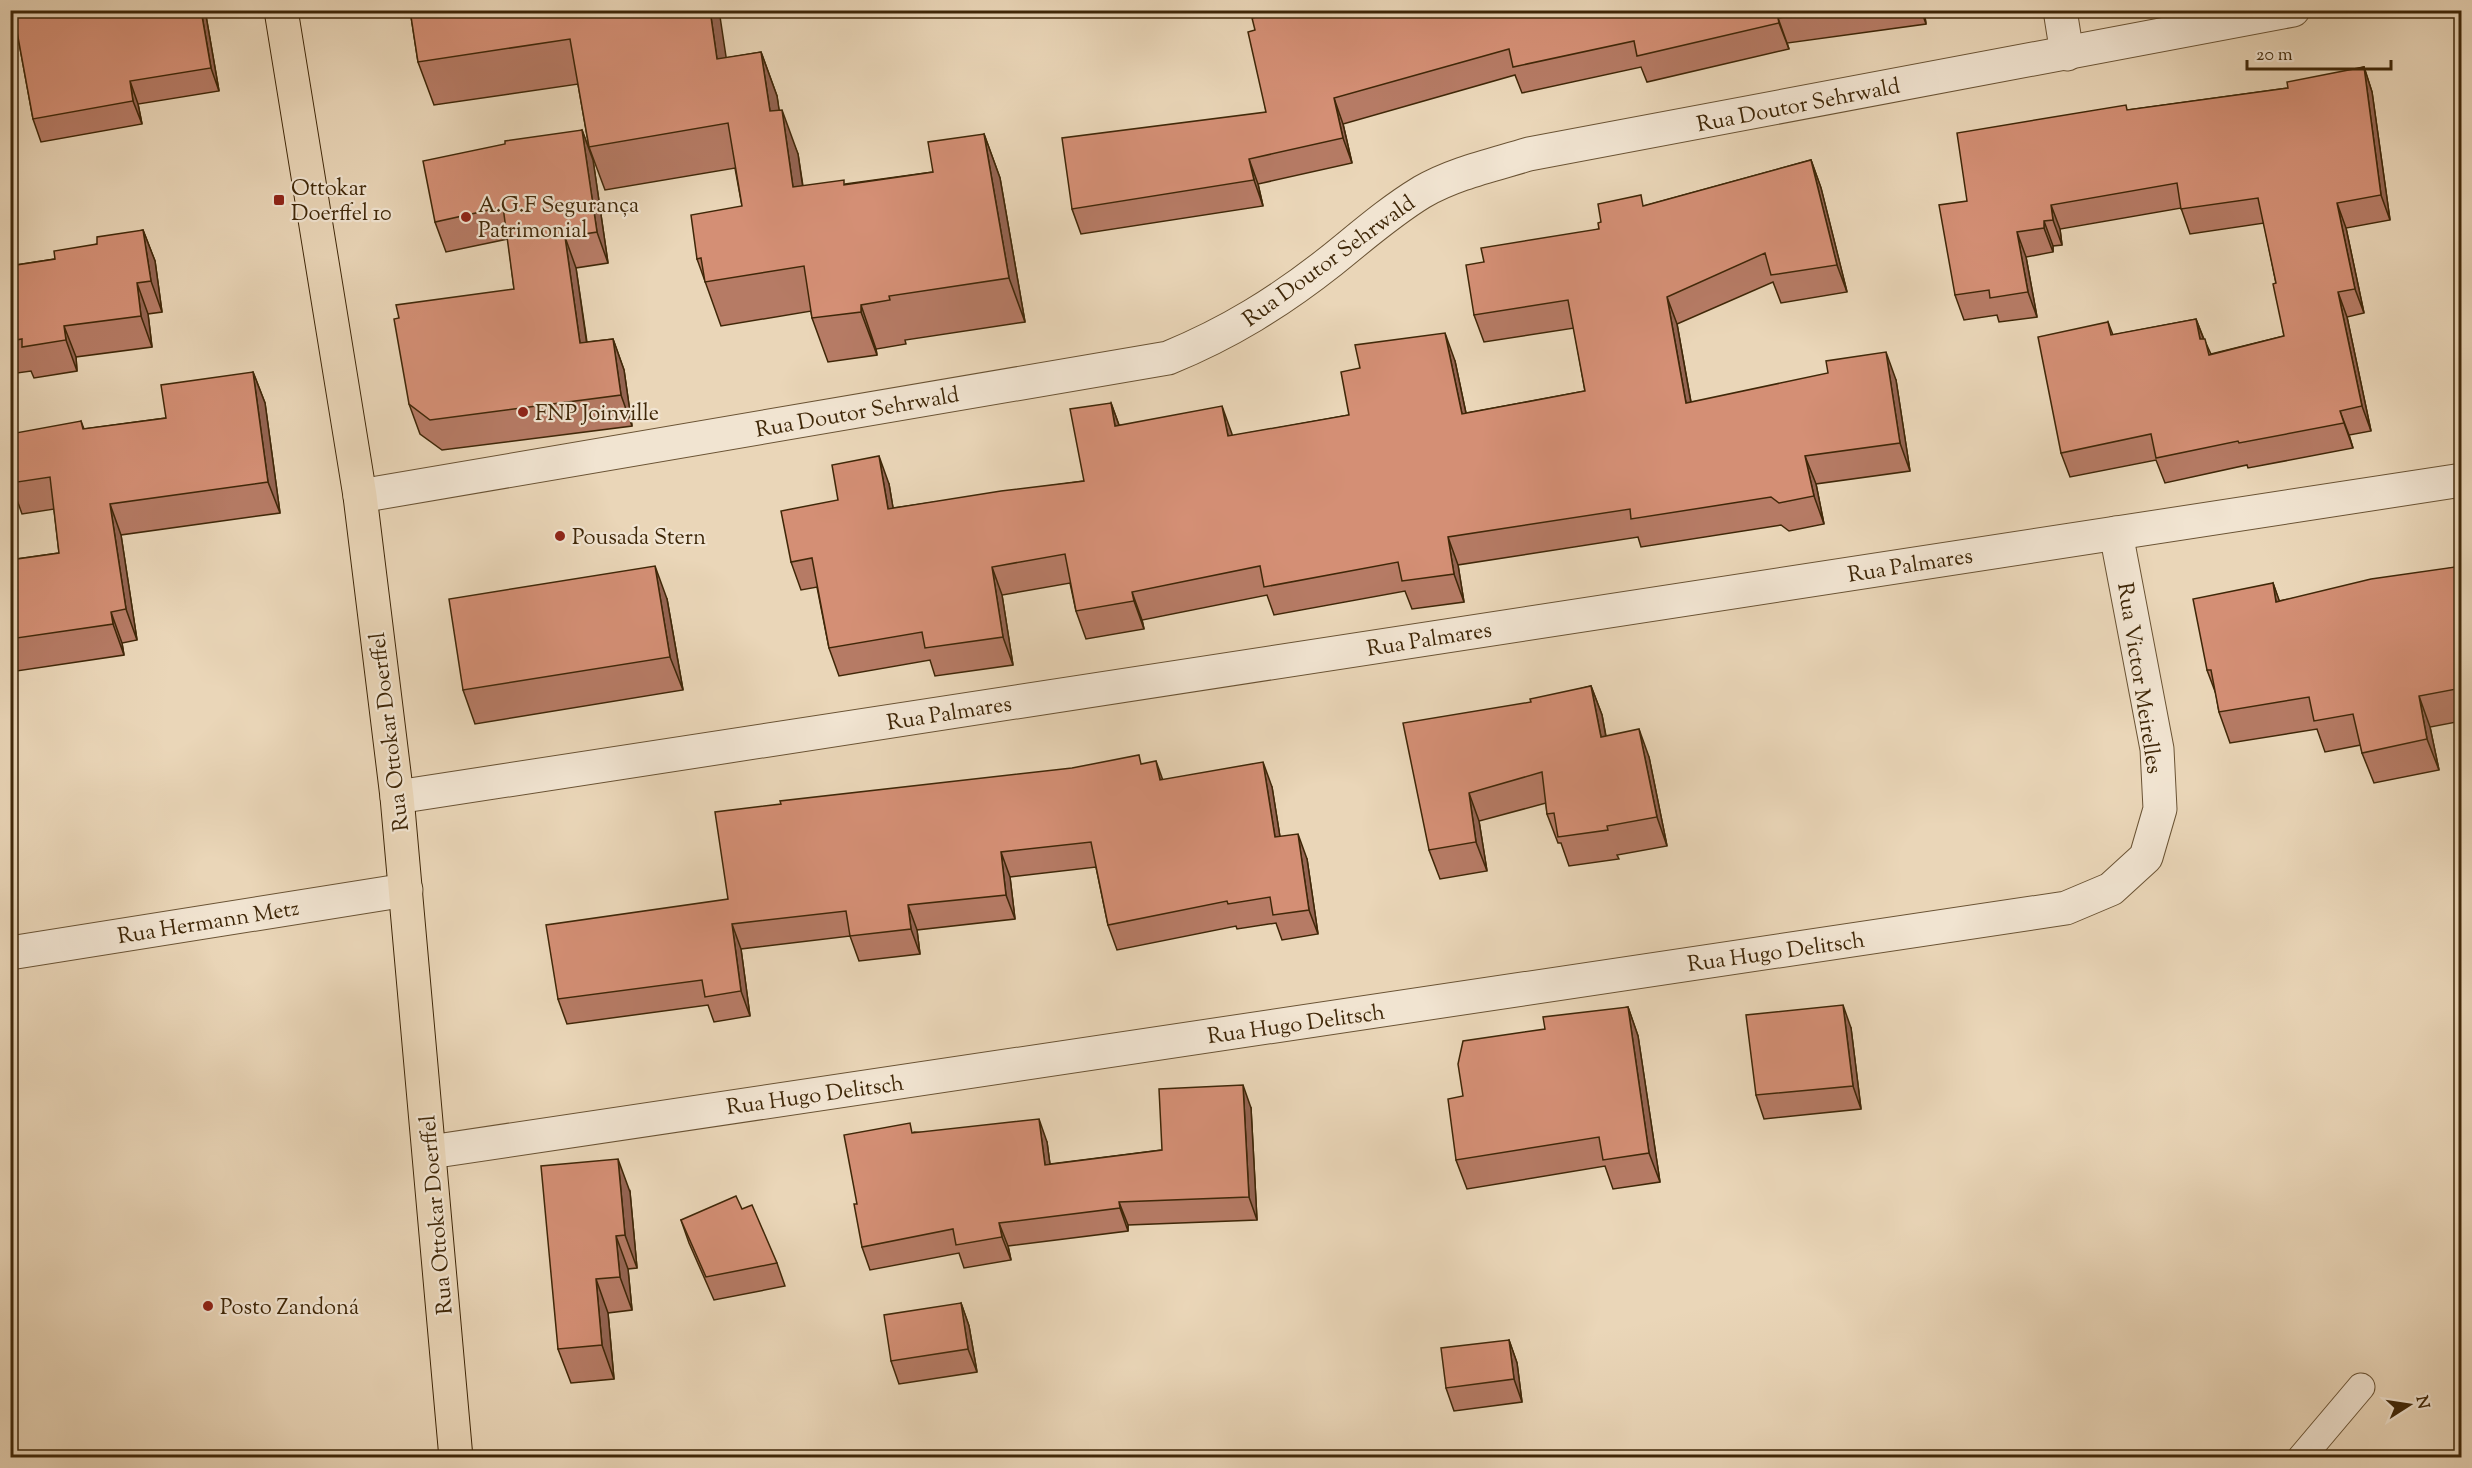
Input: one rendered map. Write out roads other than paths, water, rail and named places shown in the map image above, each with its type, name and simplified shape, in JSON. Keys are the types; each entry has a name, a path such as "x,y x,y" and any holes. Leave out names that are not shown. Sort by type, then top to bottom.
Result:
{"main road":[{"name":"Rua Ottokar Doerffel","path":"281,10 360,496 397,797 456,1458"}],"street":[{"path":"2060,10 2067,54"},
{"name":"Rua Doutor Sehrwald","path":"360,496 1168,358 1216,338 1248,319 1299,285 1377,222 1424,191 1466,172 1529,154 2293,10"},
{"name":"Rua Palmares","path":"397,797 2462,480"},
{"name":"Rua Victor Meirelles","path":"2116,533 2157,749 2160,809 2146,857"},
{"name":"Rua Hugo Delitsch","path":"430,1152 2066,908 2111,889 2146,857"},
{"name":"Rua Hermann Metz","path":"10,953 405,890"}],"lane":[{"path":"2301,1458 2361,1387"}],"place":[{"name":"Ottokar Doerffel 10","path":"279,200"},
{"name":"A.G.F Segurança Patrimonial","path":"466,217"},
{"name":"FNP Joinville","path":"523,412"},
{"name":"Pousada Stern","path":"560,536"},
{"name":"Posto Zandoná","path":"208,1306"}]}
